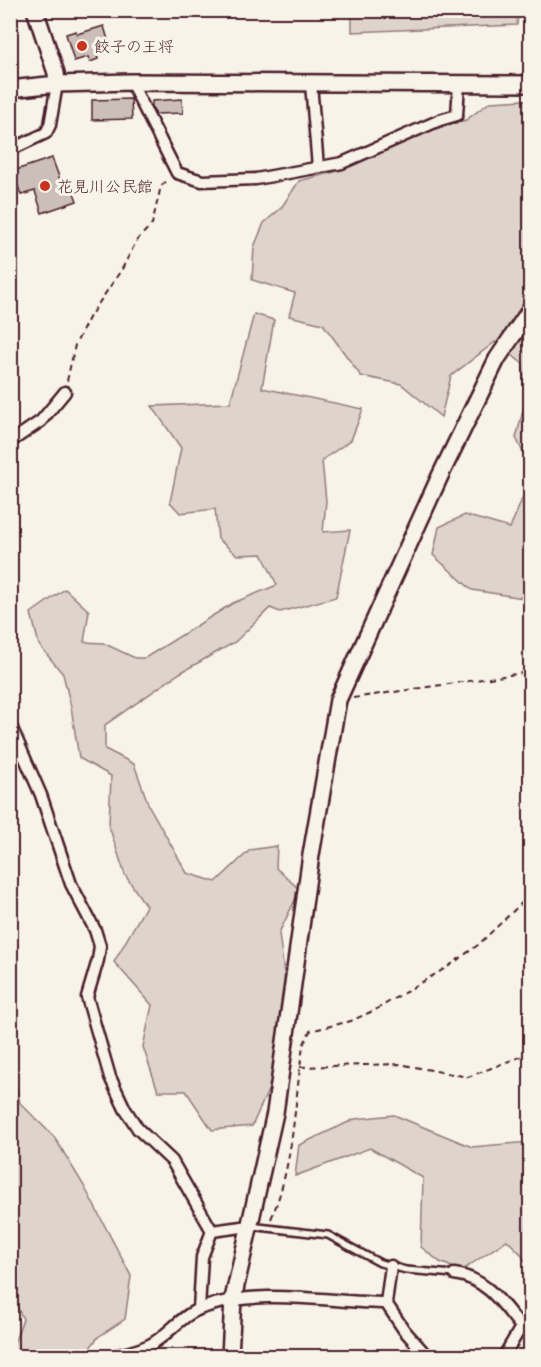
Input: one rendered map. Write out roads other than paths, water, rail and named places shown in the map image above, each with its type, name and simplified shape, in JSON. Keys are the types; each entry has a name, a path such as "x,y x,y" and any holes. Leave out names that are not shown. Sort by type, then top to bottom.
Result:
{"street":[{"path":"10,150 46,133 50,125 57,84 56,73 35,10"},
{"path":"131,82 177,173 202,181 256,179 342,163 457,115 459,84"},
{"path":"10,89 57,84 131,82 531,84"},
{"path":"311,84 318,167"},
{"path":"230,1356 233,1299 275,1113 311,855 338,700 440,476 497,359 531,310"},
{"path":"10,442 41,421 65,392"},
{"path":"10,724 41,795 71,884 95,930 99,946 98,960 87,997 110,1077 124,1109 138,1129 172,1161 212,1231"},
{"path":"212,1231 249,1226"},
{"path":"199,1309 202,1257 212,1231"},
{"path":"392,1266 386,1303 424,1354"},
{"path":"454,1274 477,1280 499,1299 521,1327 504,1356"},
{"path":"114,1356 153,1343 199,1309 233,1299 284,1296 355,1303 386,1303"},
{"path":"153,1343 155,1356"},
{"path":"404,1356 424,1354"}],"lane":[{"path":"249,1226 328,1235 380,1263 406,1270 454,1274"}],"place":[{"name":"餃子の王将","path":"82,46"},
{"name":"花見川公民館","path":"45,186"}]}
